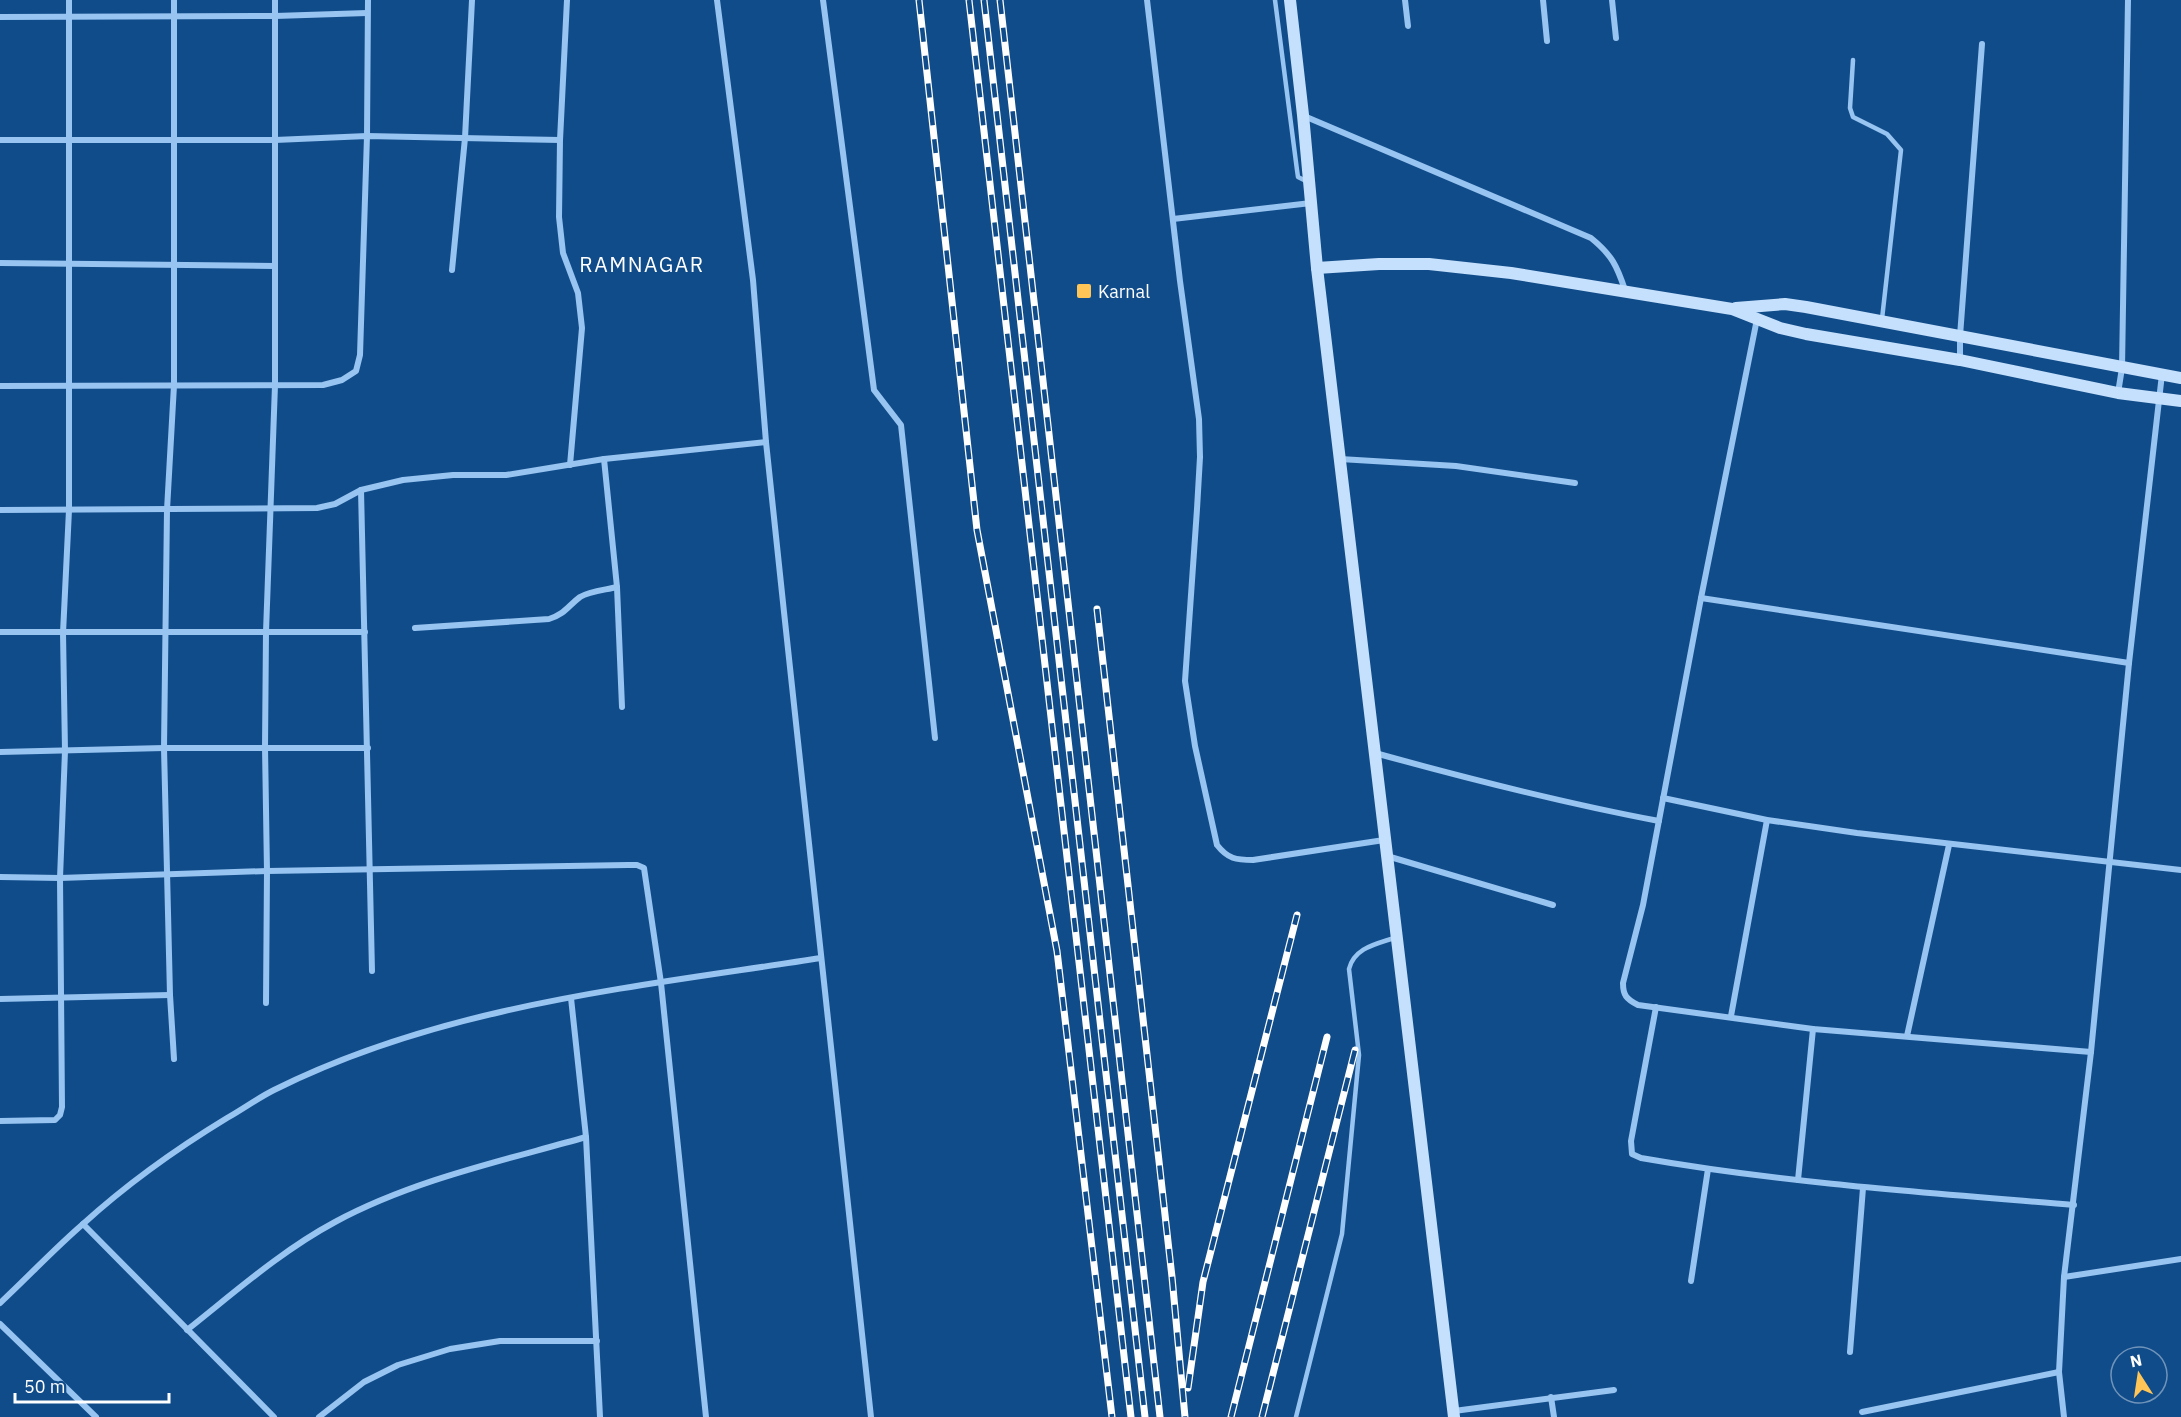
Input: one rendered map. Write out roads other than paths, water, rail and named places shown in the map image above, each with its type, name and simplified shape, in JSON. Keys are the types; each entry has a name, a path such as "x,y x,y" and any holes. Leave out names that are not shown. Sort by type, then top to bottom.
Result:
{"street":[{"path":"0,1121 55,1120 60,1115 62,1107 60,878 65,751 63,633 69,510 69,0"},
{"path":"174,0 174,385 167,510 164,748 166,874 174,1059"},
{"path":"266,1003 266,632 275,385 274,0"},
{"path":"0,386 323,385 342,380 356,371 360,356 367,135 368,0"},
{"path":"452,270 465,138 472,0"},
{"path":"567,0 560,140 559,217 563,253 578,293 582,328 570,465"},
{"path":"717,0 753,280 766,442 872,1417"},
{"path":"823,0 874,390 901,425 935,738"},
{"path":"1147,0 1199,419 1197,509 1185,681 1195,746 1217,846 1234,860 1253,860 1384,840"},
{"path":"1290,0 1339,459 1453,1414 1551,1397 1614,1390"},
{"path":"1405,0 1408,26"},
{"path":"1543,0 1547,41"},
{"path":"1612,0 1616,38"},
{"path":"2118,393 2122,368 2128,0"},
{"path":"0,17 275,16 367,13"},
{"path":"1960,360 1982,44"},
{"path":"1303,115 1592,238 1615,261 1626,291"},
{"path":"0,140 275,140 367,135 560,140"},
{"path":"1173,219 1311,203"},
{"path":"0,263 275,266"},
{"path":"1317,268 1429,264 1511,273 1732,309 1780,328 1806,334 1960,360 2118,393 2181,402"},
{"path":"1732,309 1785,304 2181,378"},
{"path":"1757,319 1643,905 1623,983 1623,994 1629,1001 1638,1005 1814,1029 2091,1052"},
{"path":"2064,1417 2059,1372 2064,1277 2091,1052 2129,663 2162,374"},
{"path":"0,510 317,508 335,504 361,490 403,480 453,474 506,475 604,459 766,442"},
{"path":"604,459 617,587 622,707"},
{"path":"1339,459 1456,466 1575,483"},
{"path":"361,490 372,971"},
{"path":"415,628 549,619 565,612 589,593 617,587"},
{"path":"1701,598 2129,663"},
{"path":"0,632 365,632"},
{"path":"0,752 164,748 368,748"},
{"path":"1374,752 1490,784 1594,809 1659,821"},
{"path":"1664,798 1767,820 1949,845 2181,870"},
{"path":"1731,1016 1767,820"},
{"path":"1907,1036 1949,845"},
{"path":"1386,855 1553,905"},
{"path":"0,877 60,878 267,871 637,865 644,868 661,983 706,1417"},
{"path":"0,1303 82,1224 148,1171 202,1133 273,1090 358,1054 425,1030 486,1014 821,958"},
{"path":"0,999 170,995"},
{"path":"571,998 586,1137 600,1417"},
{"path":"1656,1007 1630,1148 1632,1154 1641,1158 1708,1169 1863,1188 2074,1205"},
{"path":"1798,1180 1814,1029"},
{"path":"188,1330 292,1248 337,1221 438,1179 586,1137"},
{"path":"1691,1281 1708,1169"},
{"path":"1851,1352 1863,1188"},
{"path":"82,1224 274,1417"},
{"path":"2064,1277 2181,1259"},
{"path":"0,1324 96,1417"},
{"path":"319,1417 364,1382 398,1365 450,1349 500,1341 597,1341"},
{"path":"1862,1412 2059,1372"},
{"path":"1551,1397 1554,1417"}],"lane":[{"path":"1275,0 1298,177 1309,183"},
{"path":"1853,60 1850,108 1853,117 1887,134 1901,150 1882,321"},
{"path":"1296,1417 1342,1234 1358,1076 1358,1039 1349,969 1356,954 1366,948 1396,938"}],"railway":[{"path":"919,0 977,530 1057,951 1112,1417"},
{"path":"969,0 1131,1417"},
{"path":"984,0 1145,1417"},
{"path":"1000,0 1160,1417"},
{"path":"1097,609 1172,1277 1185,1417"},
{"path":"1188,1388 1203,1282 1297,915"},
{"path":"1231,1417 1327,1037"},
{"path":"1262,1417 1355,1050"}],"place":[{"name":"Karnal","path":"1084,291"}],"district":[{"name":"RAMNAGAR","path":"642,264"}]}
